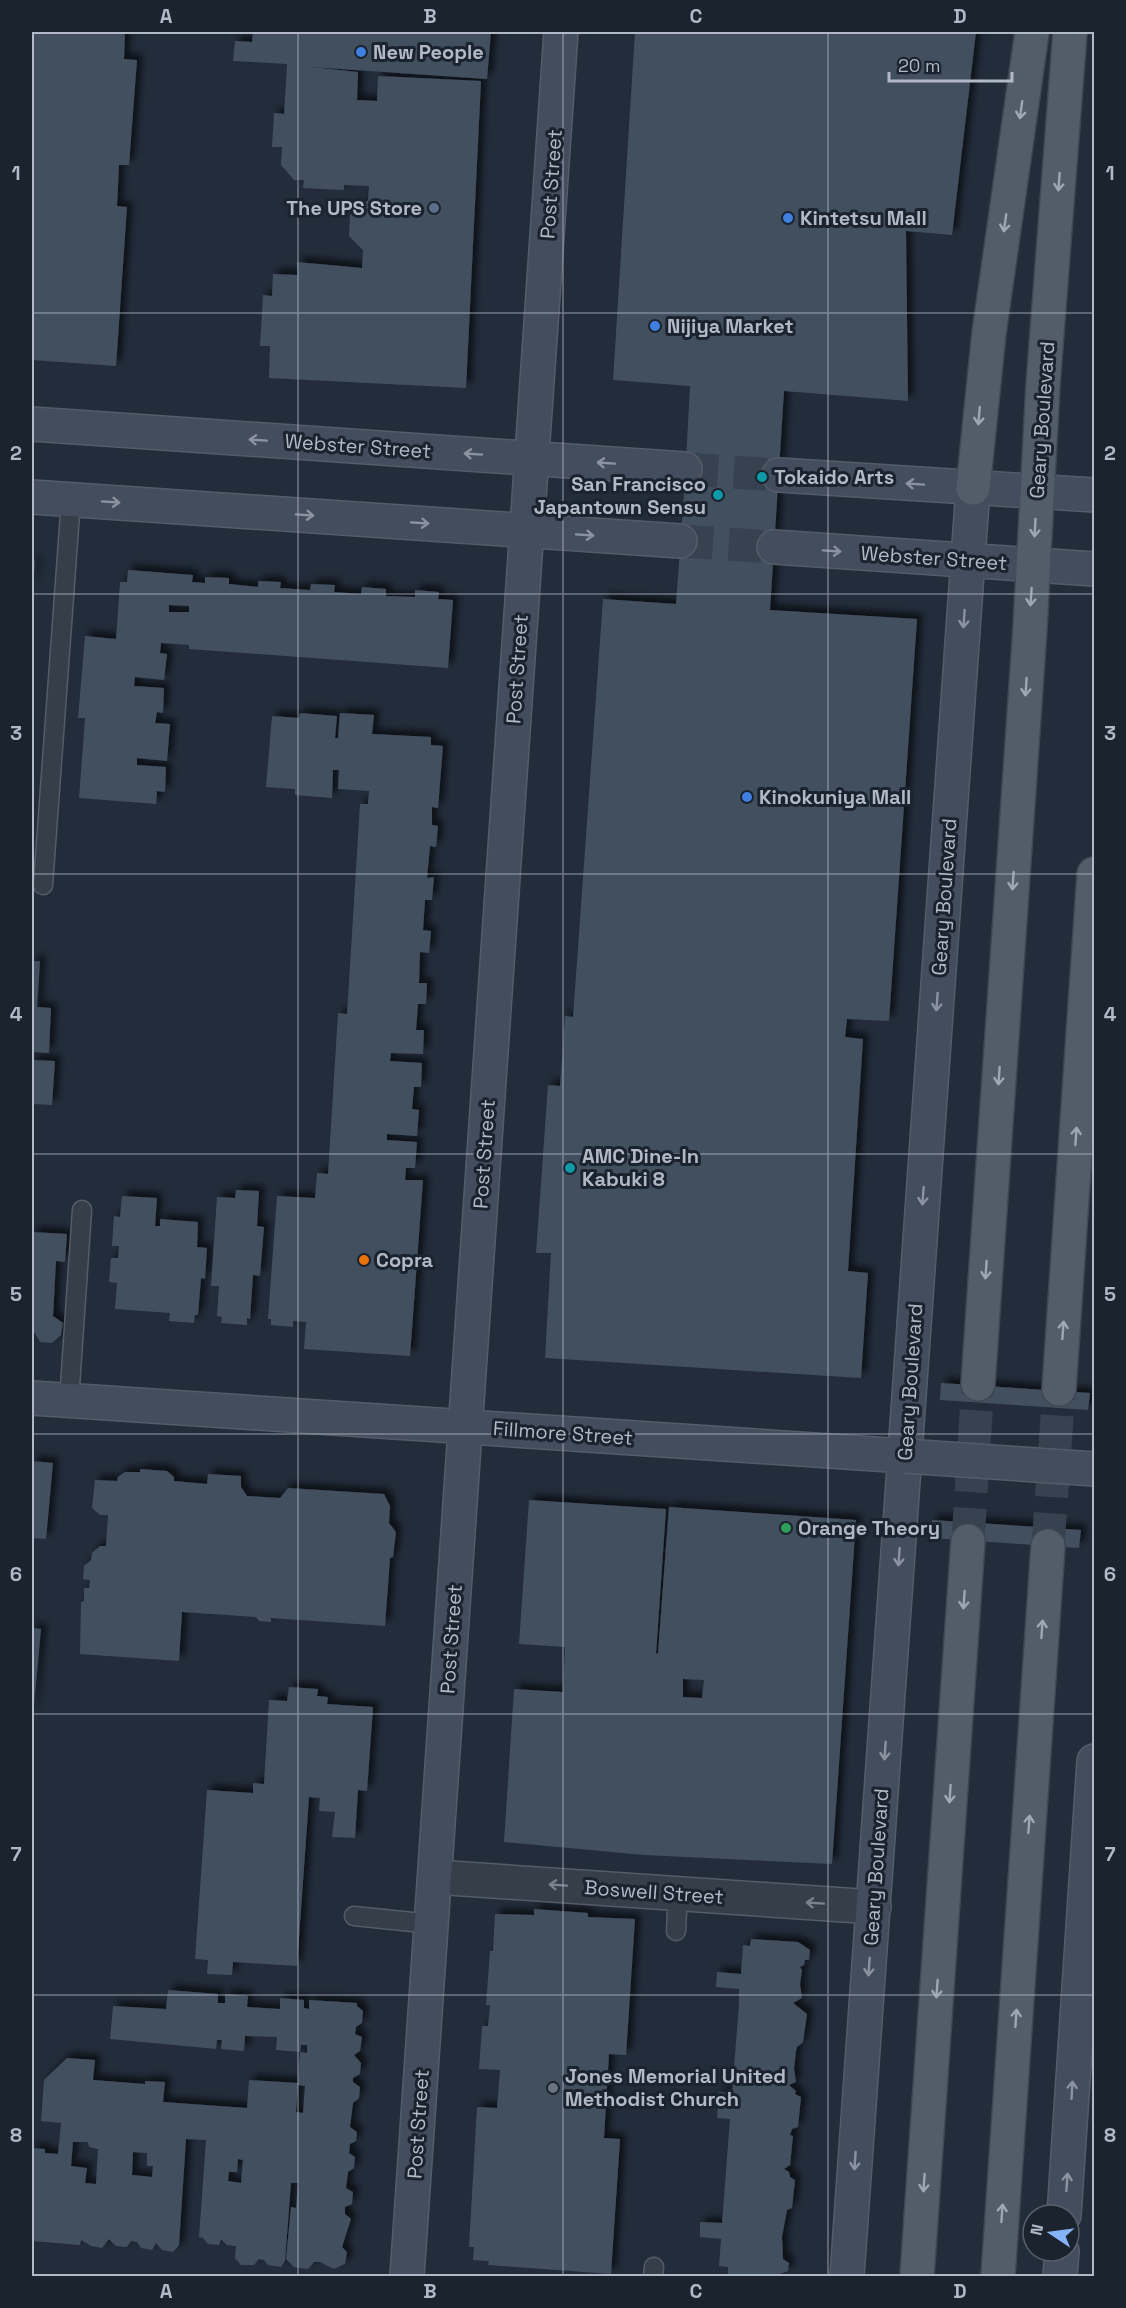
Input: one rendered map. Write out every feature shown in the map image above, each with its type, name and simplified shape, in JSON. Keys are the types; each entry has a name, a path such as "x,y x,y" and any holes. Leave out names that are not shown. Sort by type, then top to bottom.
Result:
{"main road":[{"path":"974,488 989,333 1032,32"},
{"name":"Geary Boulevard","path":"978,1384 1070,32"},
{"path":"1059,1389 1095,874"},
{"path":"917,2277 968,1541"},
{"path":"998,2277 1048,1546"}],"street":[{"name":"Post Street","path":"407,2277 561,32"},
{"name":"Webster Street","path":"32,424 685,469"},
{"path":"779,475 1095,495"},
{"name":"Geary Boulevard","path":"847,2277 974,488"},
{"path":"32,497 680,541"},
{"name":"Webster Street","path":"774,547 1095,569"},
{"name":"Fillmore Street","path":"32,1398 1095,1470"},
{"path":"1065,2203 1086,2006 1095,1761"},
{"name":"Boswell Street","path":"435,1877 874,1907"}],"lane":[{"path":"43,885 71,500"},
{"path":"69,1401 82,1210"},
{"path":"676,1931 678,1894"},
{"path":"354,1916 432,1924"}],"building":[{"path":"32,32 125,32 124,59 137,60 129,165 119,165 117,206 127,207 116,366 32,360"},
{"path":"253,32 491,32 487,79 311,67 358,72 357,100 377,101 378,76 481,81 466,388 269,378 270,346 260,346 263,295 272,296 273,274 297,275 297,262 362,268 363,250 349,236 350,215 368,200 369,186 344,185 344,190 303,188 304,180 294,180 281,165 282,147 272,147 274,113 284,114 287,64 233,61 235,41 252,42"},
{"path":"635,32 976,32 952,235 906,231 908,401 784,391 770,610 917,619 889,1021 847,1019 845,1037 863,1039 848,1271 868,1273 861,1378 545,1358 551,1253 536,1253 548,1085 560,1086 565,1016 573,1017 603,599 676,604 685,479 690,386 613,380"},
{"path":"32,560 35,561 33,587 32,586"},
{"path":"128,570 193,575 192,582 205,583 205,577 229,578 229,584 258,587 258,581 281,582 280,588 310,590 311,584 335,585 334,592 361,594 362,587 386,589 386,596 415,597 415,590 439,592 438,599 453,600 448,668 189,649 189,645 161,643 160,653 167,654 164,680 135,677 134,686 164,688 163,713 157,712 155,723 170,724 167,761 137,758 137,765 166,767 165,792 157,791 156,804 79,798 85,718 78,718 85,636 116,639 120,582 127,582","holes":["169,605 189,606 189,612 169,612"]},
{"path":"300,713 337,716 335,738 338,738 340,713 374,715 372,734 431,737 431,745 443,746 438,808 432,807 432,825 438,826 436,847 430,846 427,878 434,877 432,900 425,900 423,930 431,931 429,953 420,952 419,983 427,983 426,1004 418,1004 416,1030 424,1030 423,1054 391,1053 390,1061 422,1063 421,1087 414,1087 412,1109 419,1110 417,1136 387,1134 387,1140 417,1142 415,1168 406,1168 405,1180 423,1180 410,1356 304,1349 306,1322 293,1321 293,1327 271,1325 271,1319 268,1319 277,1196 315,1198 317,1173 328,1174 338,1013 347,1014 360,804 368,804 369,791 338,789 339,770 333,770 332,798 295,795 295,789 266,787 272,716 299,718"},
{"path":"32,961 40,961 37,1007 51,1008 49,1053 32,1052"},
{"path":"32,1060 55,1061 52,1105 32,1104"},
{"path":"236,1190 259,1191 257,1226 264,1227 260,1276 253,1275 250,1319 247,1318 247,1325 221,1323 222,1317 217,1316 219,1286 211,1286 217,1197 235,1198"},
{"path":"122,1196 157,1198 155,1226 160,1226 160,1219 198,1222 197,1247 207,1248 205,1279 201,1278 198,1315 195,1315 194,1323 169,1321 170,1313 115,1309 117,1283 109,1282 111,1258 118,1258 119,1246 112,1246 114,1216 120,1217"},
{"path":"32,1232 67,1234 65,1262 56,1261 53,1316 63,1323 61,1335 52,1343 40,1342 35,1333 32,1333"},
{"path":"941,1383 1090,1393 1088,1410 940,1400"},
{"path":"32,1461 53,1463 46,1539 32,1538"},
{"path":"140,1469 167,1471 174,1477 174,1481 207,1484 208,1474 241,1476 241,1487 247,1496 280,1498 288,1488 384,1494 390,1506 389,1523 396,1532 393,1557 390,1558 385,1626 271,1618 271,1622 259,1621 256,1617 182,1612 179,1661 80,1654 81,1602 84,1601 84,1588 89,1588 90,1580 83,1579 84,1566 91,1560 92,1553 100,1546 106,1546 108,1515 100,1515 92,1508 95,1480 117,1481 118,1477 125,1472 140,1472"},
{"path":"529,1500 666,1509 656,1654 658,1653 669,1507 856,1520 832,1864 644,1855 504,1842 514,1689 563,1692 565,1647 519,1644","holes":["683,1679 704,1680 702,1698 683,1697"]},
{"path":"932,1520 1081,1530 1079,1548 931,1538"},
{"path":"32,1628 41,1629 33,1715 32,1715"},
{"path":"289,1687 318,1689 317,1696 328,1697 327,1704 373,1707 367,1791 358,1790 355,1838 332,1837 335,1812 319,1811 320,1798 309,1797 297,1966 233,1962 232,1975 207,1974 208,1960 195,1959 207,1790 253,1793 253,1783 264,1784 269,1700 287,1701"},
{"name":"Jones Memorial United Methodist Church","path":"534,1909 588,1913 588,1917 635,1919 626,2055 609,2054 604,2138 620,2139 611,2274 488,2265 489,2261 473,2260 474,2247 469,2247 477,2107 497,2108 500,2070 479,2069 482,2026 488,2026 490,2005 486,2005 495,1914 534,1915"},
{"path":"751,1939 798,1942 810,1950 809,1960 805,1960 804,1965 800,1967 802,1970 800,1984 802,1998 793,2003 807,2014 803,2042 796,2051 794,2069 796,2082 789,2085 796,2091 795,2094 801,2097 798,2127 792,2129 790,2135 793,2136 790,2165 784,2169 795,2180 792,2208 787,2210 782,2237 783,2259 789,2263 788,2271 774,2276 728,2275 728,2267 719,2266 721,2239 700,2237 700,2222 722,2223 730,2119 717,2118 719,2092 732,2093 739,2004 739,1989 716,1987 717,1972 741,1974 743,1945 750,1946"},
{"path":"168,1990 218,1994 218,2003 225,2003 225,1994 248,1996 247,2007 280,2009 280,1998 304,2000 304,2008 309,2009 309,2000 357,2003 363,2011 362,2023 356,2027 355,2034 362,2037 360,2051 354,2055 361,2063 360,2074 353,2078 353,2082 360,2087 359,2098 353,2103 350,2127 357,2132 356,2141 350,2144 349,2153 355,2157 354,2168 348,2172 346,2188 353,2192 352,2204 345,2207 345,2214 351,2219 342,2247 347,2252 345,2264 334,2269 320,2262 314,2262 308,2269 294,2267 286,2259 291,2207 296,2208 298,2183 291,2183 285,2261 281,2267 268,2265 264,2260 259,2259 254,2265 241,2265 235,2258 236,2246 227,2245 221,2239 219,2245 208,2244 199,2237 206,2140 186,2139 179,2245 173,2252 162,2250 156,2243 152,2250 141,2248 137,2242 131,2241 127,2247 116,2246 109,2239 102,2248 91,2246 81,2240 80,2245 32,2241 32,2148 45,2149 45,2153 58,2154 61,2123 41,2121 44,2080 67,2058 95,2060 93,2080 145,2084 145,2081 165,2082 163,2102 247,2108 249,2080 298,2083 300,2052 276,2050 277,2037 245,2036 244,2051 221,2049 222,2040 217,2040 216,2049 110,2039 113,2006 166,2009","holes":["301,2045 307,2045 307,2053 300,2052","298,2085 305,2086 303,2113 296,2112","73,2142 88,2142 89,2147 98,2149 96,2184 85,2183 87,2168 71,2166","133,2152 147,2153 147,2166 153,2166 152,2177 132,2175","238,2159 243,2160 241,2183 228,2181 229,2172 237,2172"]}],"tunnel":[{"path":"685,469 779,475"},
{"path":"680,541 774,547"},
{"path":"968,1541 978,1384"},
{"path":"1048,1546 1059,1389"}],"place":[{"name":"New People","path":"361,52"},
{"name":"The UPS Store","path":"434,208"},
{"name":"Kintetsu Mall","path":"788,218"},
{"name":"Nijiya Market","path":"655,326"},
{"name":"Tokaido Arts","path":"762,477"},
{"name":"San Francisco Japantown Sensu","path":"718,495"},
{"name":"Kinokuniya Mall","path":"747,797"},
{"name":"AMC Dine-In Kabuki 8","path":"570,1168"},
{"name":"Copra","path":"364,1260"},
{"name":"Orange Theory","path":"786,1528"},
{"name":"Jones Memorial United Methodist Church","path":"553,2088"}]}
